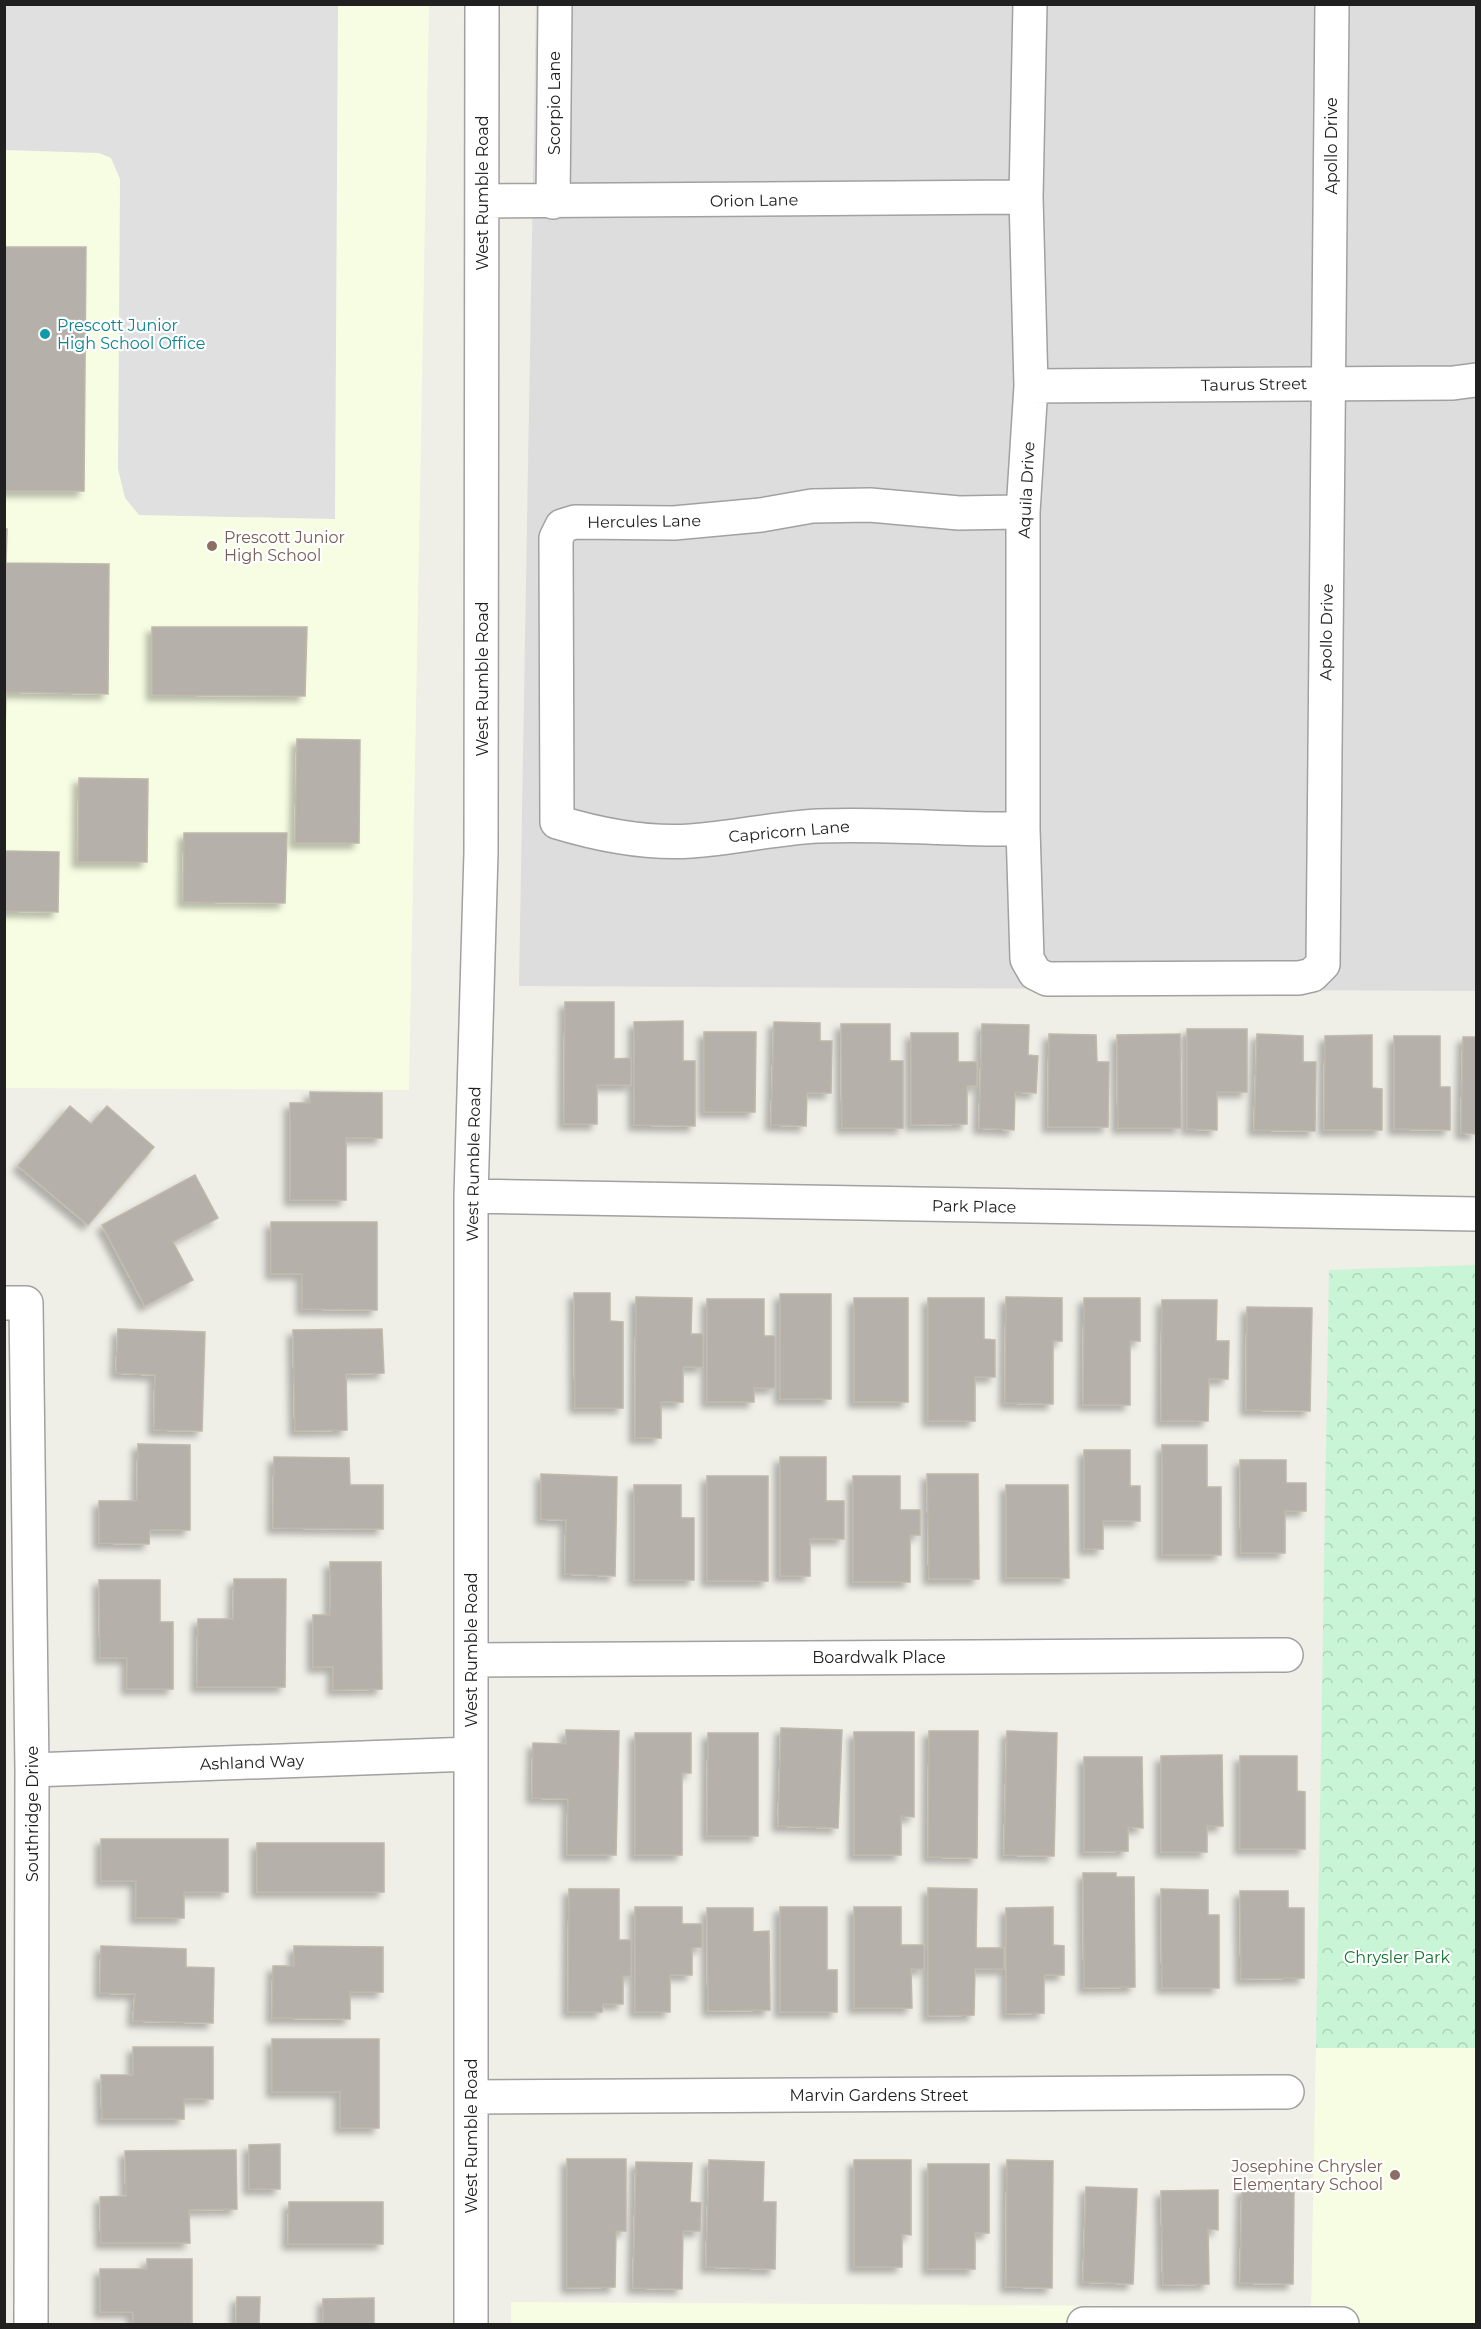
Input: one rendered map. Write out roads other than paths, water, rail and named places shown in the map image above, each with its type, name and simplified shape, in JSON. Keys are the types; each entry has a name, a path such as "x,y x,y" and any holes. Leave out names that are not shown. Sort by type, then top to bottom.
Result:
{"street":[{"name":"West Rumble Road","path":"471,2325 471,1196 481,841 482,4"},
{"name":"Scorpio Lane","path":"543,201 555,4"},
{"name":"Aquila Drive","path":"1030,4 1026,197 1031,386 1023,512 1023,829 1027,958 1035,973"},
{"name":"Apollo Drive","path":"1035,973 1047,979 1299,978 1312,975 1323,964 1332,4"},
{"name":"Orion Lane","path":"483,201 1026,197"},
{"name":"Taurus Street","path":"1031,386 1476,380"},
{"name":"Hercules Lane","path":"556,822 556,538 562,526 575,522 674,523 760,515 812,506 870,505 958,513 1023,512"},
{"name":"Capricorn Lane","path":"556,822 596,834 689,841 814,826 873,824 964,830 1023,829"},
{"name":"Park Place","path":"471,1196 1476,1214"},
{"name":"Southridge Drive","path":"15,1303 32,1770 31,2325"},
{"name":"Boardwalk Place","path":"471,1660 1286,1655"},
{"name":"Ashland Way","path":"32,1770 471,1754"},
{"name":"Marvin Gardens Street","path":"471,2097 1287,2092"},
{"path":"1084,2325 1342,2324"}],"place":[{"name":"Prescott Junior High School Office","path":"45,334"},
{"name":"Prescott Junior High School","path":"212,546"},
{"name":"Josephine Chrysler Elementary School","path":"1395,2175"}],"park label":[{"name":"Chrysler Park","path":"1397,1957"}]}
